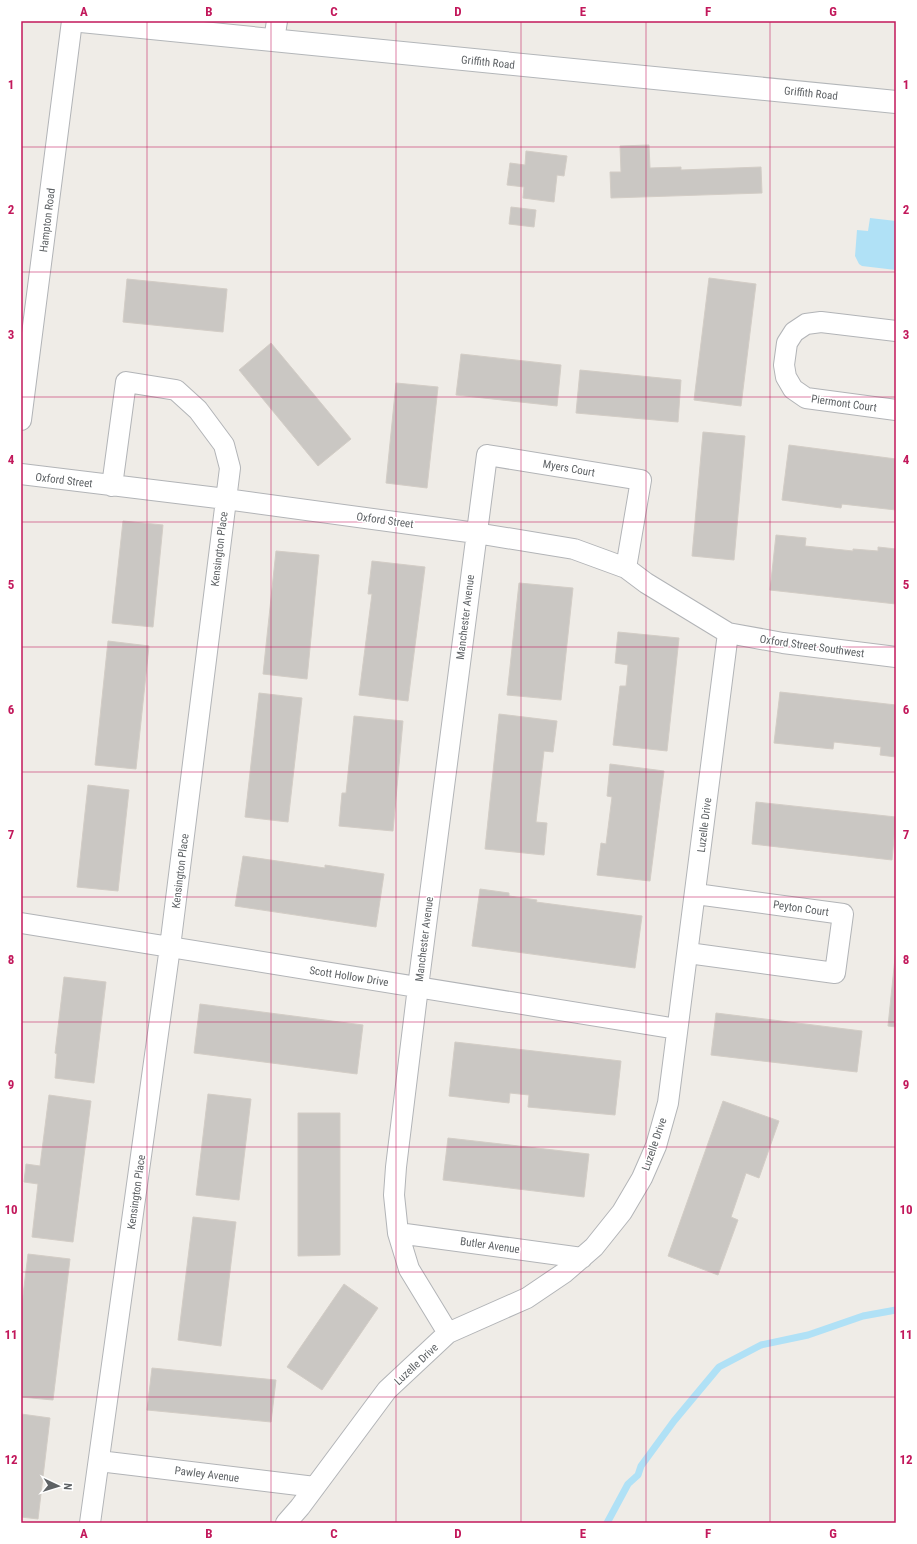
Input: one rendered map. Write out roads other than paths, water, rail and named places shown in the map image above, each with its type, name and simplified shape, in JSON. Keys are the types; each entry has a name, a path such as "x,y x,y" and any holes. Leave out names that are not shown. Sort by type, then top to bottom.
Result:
{"street":[{"name":"Hampton Road","path":"21,420 72,21"},
{"name":"Griffith Road","path":"81,21 275,31 896,102"},
{"name":"Piermont Court","path":"896,331 821,322 806,324 794,332 787,343 784,365 786,377 793,389 806,398 896,410"},
{"name":"Kensington Place","path":"90,1523 170,947 230,468 224,445 198,410 176,390 126,382 112,486"},
{"name":"Myers Court","path":"476,533 487,454 641,480 626,568"},
{"name":"Oxford Street","path":"21,474 226,499 476,533 574,549 626,568 646,583 728,632"},
{"name":"Manchester Avenue","path":"448,1333 409,1269 398,1233 394,1195 396,1167 418,987 476,533"},
{"name":"Oxford Street Southwest","path":"728,632 783,643 896,657"},
{"name":"Luzelle Drive","path":"286,1523 300,1507 387,1390 448,1333 527,1298 564,1274 594,1247 622,1212 642,1178 656,1146 668,1103 696,894 728,632"},
{"name":"Peyton Court","path":"688,952 835,973 843,914 696,894"},
{"name":"Scott Hollow Drive","path":"21,923 677,1029"},
{"name":"Butler Avenue","path":"398,1233 582,1258"},
{"name":"Pawley Avenue","path":"99,1461 315,1487"}],"water":[{"path":"870,218 896,221 896,270 862,266 859,264 855,256 857,230 868,231"}],"waterway":[{"path":"607,1523 628,1484 638,1475 641,1466 674,1421 719,1367 761,1345 808,1335 863,1316 896,1310"}]}
